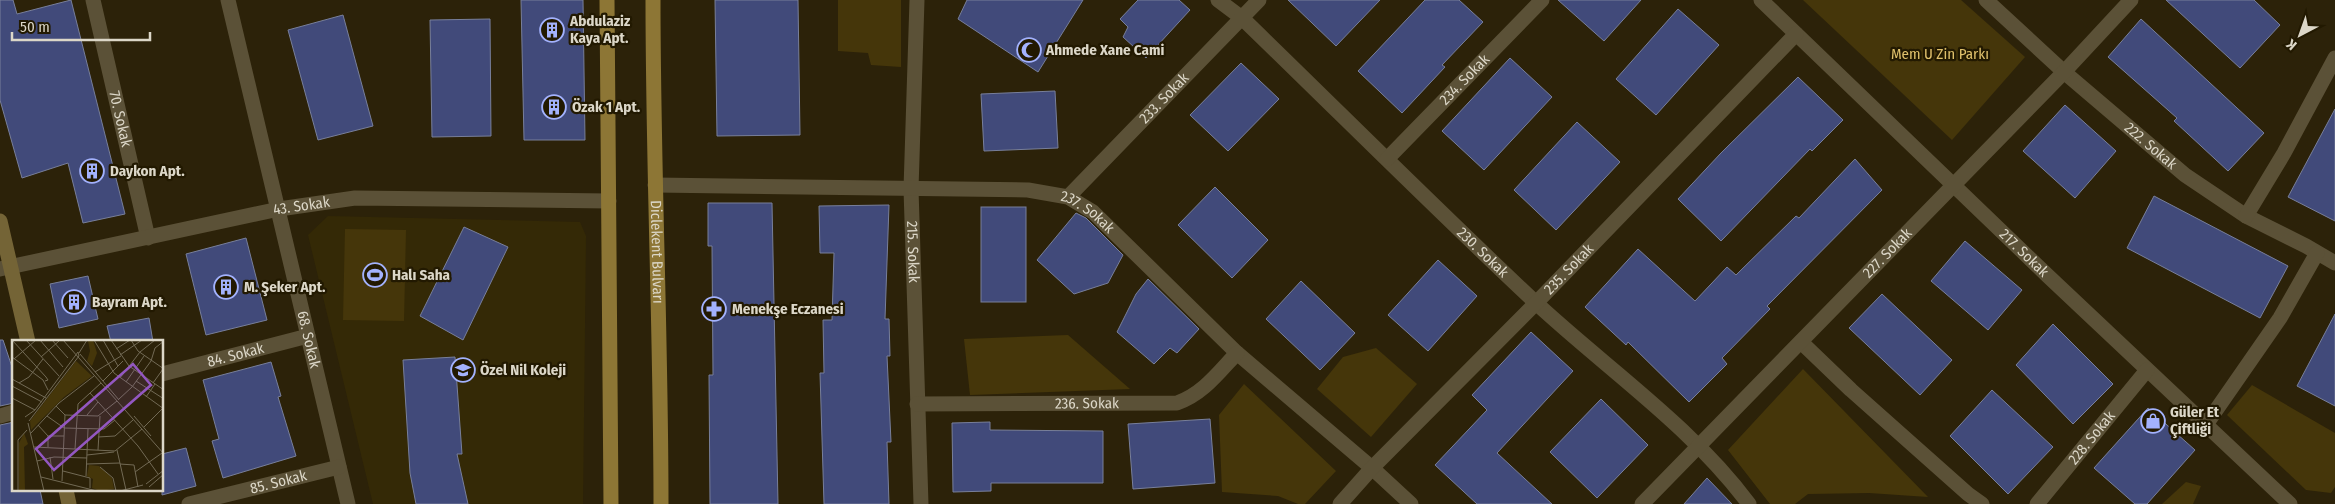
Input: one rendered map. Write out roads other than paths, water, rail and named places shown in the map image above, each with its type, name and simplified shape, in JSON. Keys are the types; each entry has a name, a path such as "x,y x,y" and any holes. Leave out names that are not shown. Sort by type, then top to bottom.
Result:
{"main road":[{"path":"607,0 610,504"},
{"name":"Diclekent Bulvarı","path":"653,0 655,185 661,372 661,504"}],"street":[{"name":"70. Sokak","path":"93,0 148,238"},
{"name":"68. Sokak","path":"228,0 348,504"},
{"name":"215. Sokak","path":"917,0 912,189 916,404 921,504"},
{"name":"230. Sokak","path":"1218,0 1242,18 1536,303 1699,445 1732,481 1749,504"},
{"name":"233. Sokak","path":"1068,197 1259,0"},
{"name":"234. Sokak","path":"1387,159 1542,0"},
{"name":"217. Sokak","path":"1761,0 2205,426 2290,504"},
{"name":"222. Sokak","path":"1986,0 2064,72 2185,175 2246,216 2335,264"},
{"name":"227. Sokak","path":"1642,504 2064,72 2131,0"},
{"name":"235. Sokak","path":"1340,504 1372,468 1536,303 1796,34"},
{"path":"2246,216 2284,153 2335,58"},
{"name":"237. Sokak","path":"655,185 912,189 984,187 1028,190 1068,197 1093,212 1237,352 1411,504"},
{"name":"43. Sokak","path":"5,267 278,209 355,198 609,201"},
{"path":"0,222 5,267 27,340"},
{"path":"2205,426 2280,318 2317,253"},
{"name":"84. Sokak","path":"164,373 308,336"},
{"path":"1800,342 1851,390 1968,494 1982,504"},
{"name":"236. Sokak","path":"916,404 1177,404 1192,398 1206,387 1237,352"},
{"name":"228. Sokak","path":"2037,504 2147,370"},
{"name":"85. Sokak","path":"189,504 339,467"}],"place":[{"name":"Abdulaziz Kaya Apt.","path":"552,30"},
{"name":"Ahmede Xane Cami","path":"1029,50"},
{"name":"Özak 1 Apt.","path":"554,107"},
{"name":"Daykon Apt.","path":"92,171"},
{"name":"Halı Saha","path":"375,275"},
{"name":"M. Şeker Apt.","path":"226,287"},
{"name":"Bayram Apt.","path":"74,302"},
{"name":"Menekşe Eczanesi","path":"714,309"},
{"name":"Özel Nil Koleji","path":"463,370"},
{"name":"Güler Et Çiftliği","path":"2153,421"}],"park label":[{"name":"Mem U Zin Parkı","path":"1940,54"}]}
